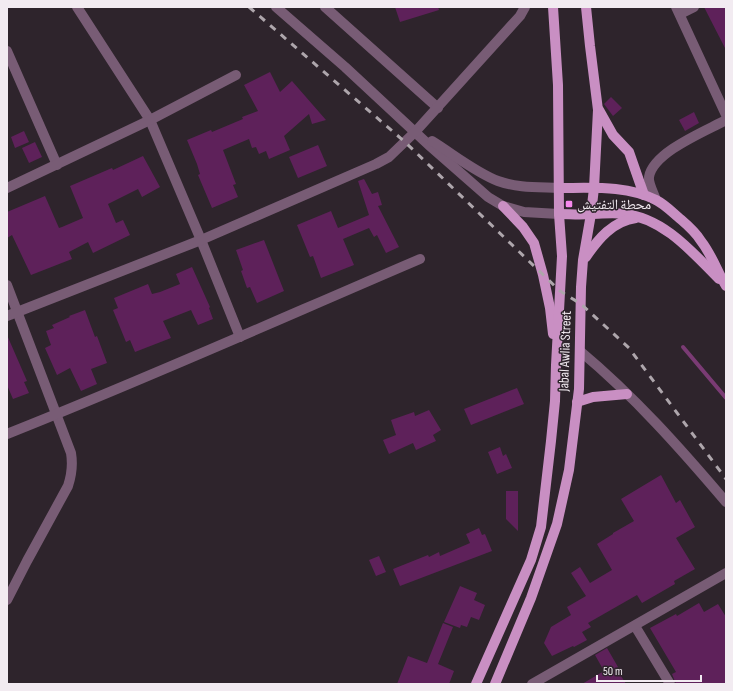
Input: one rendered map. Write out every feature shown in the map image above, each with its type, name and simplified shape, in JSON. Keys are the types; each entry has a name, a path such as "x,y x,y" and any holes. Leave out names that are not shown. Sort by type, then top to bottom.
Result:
{"main road":[{"name":"Jabal Awlia Street","path":"476,684 531,560 541,527 555,401 562,256 559,214 558,84 553,7"},
{"name":"Jabal Awlia Street","path":"496,684 531,598 557,524 569,470 579,389 583,260 594,188 598,110 586,7"},
{"path":"598,110 613,135 629,152 644,195"},
{"path":"559,188 594,188 625,191 644,195 656,200 687,224 701,240 713,260 725,286"},
{"path":"503,206 523,228 534,243 550,308 556,365"},
{"path":"559,214 625,214 640,217 657,224 674,236 725,286"},
{"path":"583,260 596,242 610,228 628,219 640,217"},
{"path":"577,402 593,398 627,394"}],"street":[{"path":"77,7 150,120 240,337"},
{"path":"276,7 472,184 488,196 503,206 524,212 559,214"},
{"path":"325,7 438,108"},
{"path":"7,316 201,240 389,157 418,134 438,108 520,16 525,7"},
{"path":"694,7 678,10 726,115"},
{"path":"7,51 57,165"},
{"path":"7,188 150,120 236,75"},
{"path":"656,200 648,178 654,165 663,155 674,147 726,120"},
{"path":"418,134 498,181 528,187 559,188"},
{"path":"7,434 56,415 420,259"},
{"path":"7,285 71,453 73,463 72,475 68,486 7,600"},
{"path":"580,351 627,394 698,469 726,502"},
{"path":"532,684 726,573"},
{"path":"635,626 670,684"}],"building":[{"path":"395,7 438,7 439,10 400,22"},
{"path":"704,7 726,7 726,50"},
{"path":"270,72 280,92 292,81 326,120 312,124 309,114 284,136 290,150 269,159 266,151 259,154 256,147 252,148 249,139 223,150 236,184 233,185 238,197 212,208 198,175 200,174 197,164 187,140 211,130 212,132 258,111 244,85"},
{"path":"611,97 622,108 613,116 604,104"},
{"path":"694,112 699,123 685,131 679,120"},
{"path":"24,131 29,142 15,148 11,137"},
{"path":"35,142 42,157 29,163 22,148"},
{"path":"318,145 327,166 298,178 289,157"},
{"path":"143,156 160,187 142,197 138,189 108,204 116,223 123,220 130,235 93,253 88,242 69,252 72,259 31,275 12,235 7,238 7,212 45,196 59,228 62,227 83,218 70,186 112,168 113,170"},
{"path":"364,179 372,194 378,192 382,205 378,206 399,247 386,253 377,235 374,237 369,228 343,239 354,265 321,278 313,256 310,257 297,225 331,211 338,228 369,215 358,181"},
{"path":"264,240 284,291 257,303 250,287 247,288 236,250"},
{"path":"192,267 210,307 209,308 213,319 198,325 191,310 163,321 171,338 135,352 130,340 126,342 113,310 118,308 114,298 148,284 152,294 160,292 180,284 176,274"},
{"path":"85,310 107,363 91,369 97,384 81,391 70,368 57,375 45,348 51,345 46,331 54,328 52,325"},
{"path":"7,335 27,381 24,382 29,393 13,399 7,385"},
{"path":"517,388 524,404 471,425 464,409"},
{"path":"429,410 441,430 433,435 436,441 416,450 413,443 389,454 383,440 396,435 391,420 414,412 415,416"},
{"path":"500,447 503,456 506,454 512,468 497,474 488,452"},
{"path":"661,475 676,503 680,500 695,527 676,538 695,569 674,581 675,584 642,603 637,595 588,623 591,627 582,632 587,640 552,656 544,643 551,627 571,615 567,607 586,596 571,573 580,567 590,583 612,570 597,544 634,521 621,499"},
{"path":"506,491 518,491 518,531 506,519"},
{"path":"479,528 482,535 485,534 492,551 400,586 393,569 428,555 429,557 439,552 440,556 470,543 466,534"},
{"path":"379,556 386,572 376,576 369,560"},
{"path":"460,586 477,593 474,600 485,605 479,620 471,617 467,627 461,625 460,628 444,622"},
{"path":"699,603 704,612 718,604 726,617 726,684 676,684 672,674 676,672 650,628 676,614 677,616"},
{"path":"443,623 453,627 438,664 454,671 449,684 397,684 408,656 427,663"},
{"path":"607,648 618,667 616,668 626,684 582,684 604,671 595,655"}],"waterway":[{"path":"683,347 726,398"}],"railway":[{"path":"249,7 405,142 560,291 581,304 629,348 726,479"}],"place":[{"name":"محطة التفتيش","path":"569,204"}]}
